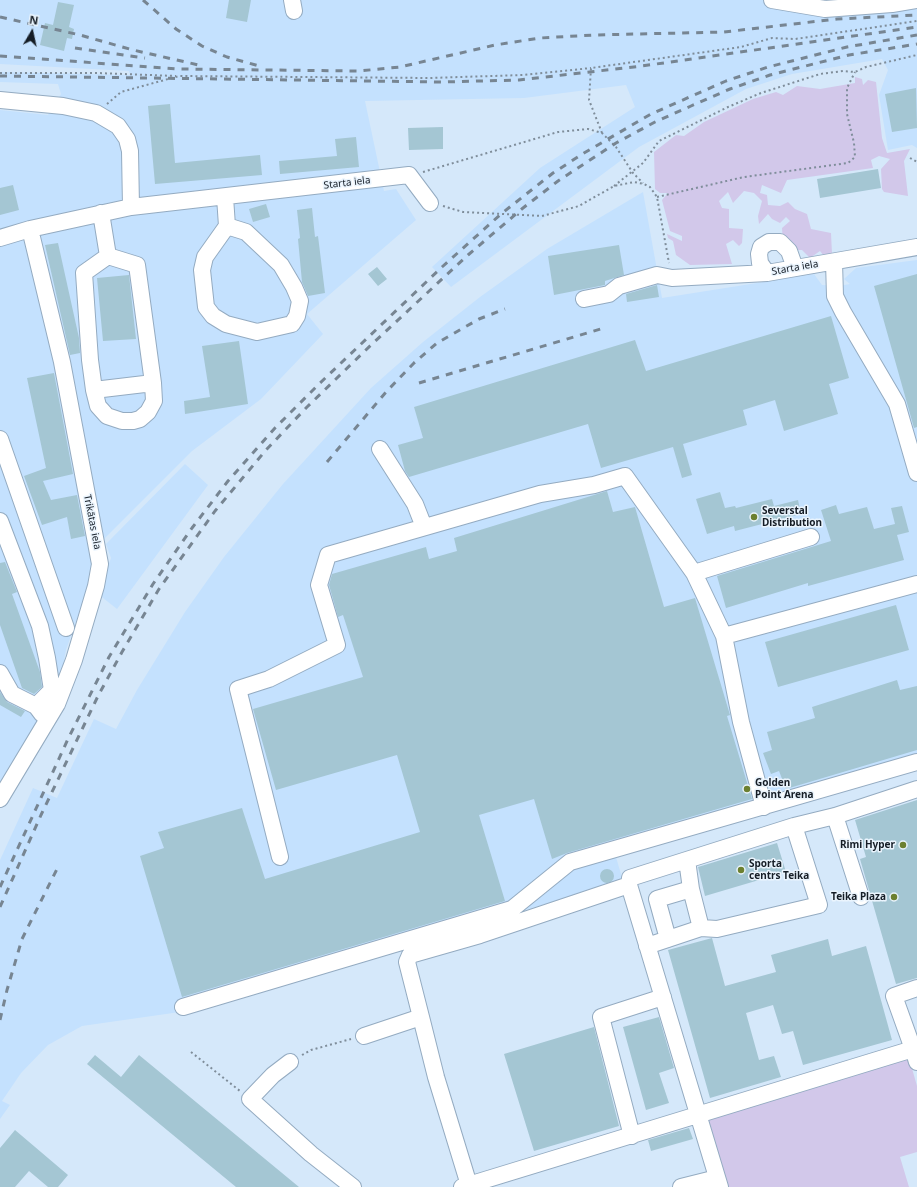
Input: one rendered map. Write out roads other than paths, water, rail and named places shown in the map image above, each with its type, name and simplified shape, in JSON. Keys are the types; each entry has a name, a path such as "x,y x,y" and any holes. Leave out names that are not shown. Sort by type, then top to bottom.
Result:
{"street":[{"path":"772,0 825,9 892,4 917,0"},
{"path":"0,100 63,106 96,113 118,126 127,139 130,151 131,207"},
{"name":"Starta iela","path":"0,238 30,229 131,207 409,175 430,203"},
{"path":"225,197 227,226 205,257 202,270 206,307 213,316 226,324 258,332 292,324 297,316 300,301 294,287 281,265 246,232 227,226"},
{"path":"101,213 108,256"},
{"name":"Trikātas iela","path":"0,799 57,704 74,660 96,586 100,564 62,362 30,229"},
{"path":"767,273 760,263 758,254 761,247 769,242 780,242 789,251 795,268"},
{"name":"Starta iela","path":"584,299 609,294 619,286 657,275 672,278 767,273 917,247"},
{"path":"108,256 137,265 153,383 154,401 148,412 140,419 134,421 122,421 107,416 98,406 94,390 90,360 84,273 108,256"},
{"path":"834,262 835,296 897,404 917,473"},
{"path":"94,390 153,383"},
{"path":"0,439 66,628"},
{"path":"380,449 415,504 424,527"},
{"path":"280,857 238,689 269,679 337,645 319,585 328,555 540,494 594,485 625,476 694,573 724,636 741,722 764,807"},
{"path":"0,521 40,626 47,658 52,690 36,706"},
{"path":"694,573 811,537"},
{"path":"724,636 917,584"},
{"path":"0,673 12,694 36,706 48,719"},
{"path":"183,1007 512,909 570,862 917,762"},
{"path":"681,1187 718,1182 629,885 630,878 794,826 835,816 917,788"},
{"path":"835,816 861,897"},
{"path":"648,946 701,928 716,929 819,905 794,826"},
{"path":"687,860 691,889 701,928"},
{"path":"629,885 480,935 410,955 407,962 436,1077 471,1185 698,1115 915,1055 894,996 917,988"},
{"path":"668,939 657,899 691,889"},
{"path":"632,1136 601,1017 663,997"},
{"path":"364,1036 421,1017"},
{"path":"290,1062 273,1075 250,1099 311,1154 352,1187"}],"railway":[{"path":"143,0 176,29 202,46 227,57 263,67"},
{"path":"0,56 178,69 359,71 400,67 495,45 540,38 595,35 724,32 837,19 917,15"},
{"path":"0,17 80,35 133,50 203,66"},
{"path":"0,76 441,82 519,80 642,66 917,27"},
{"path":"0,887 68,739 109,657 153,584 192,528 228,481 275,428 442,267 501,214 553,173 651,114 726,81 768,67 847,47 917,35"},
{"path":"0,907 41,815 98,696 159,589 215,511 266,450 307,407 371,345 468,255 523,208 558,181 616,143 655,122 691,106 730,89 770,75 849,55 917,44"},
{"path":"75,48 145,58"},
{"path":"327,462 386,392 414,363 437,343 479,319 505,309"},
{"path":"419,383 604,328"},
{"path":"0,1020 22,939 59,865"}],"place":[{"name":"Severstal Distribution","path":"754,517"},
{"name":"Golden Point Arena","path":"747,789"},
{"name":"Rimi Hyper","path":"903,845"},
{"name":"Sporta centrs Teika","path":"741,870"},
{"name":"Teika Plaza","path":"894,897"}]}
